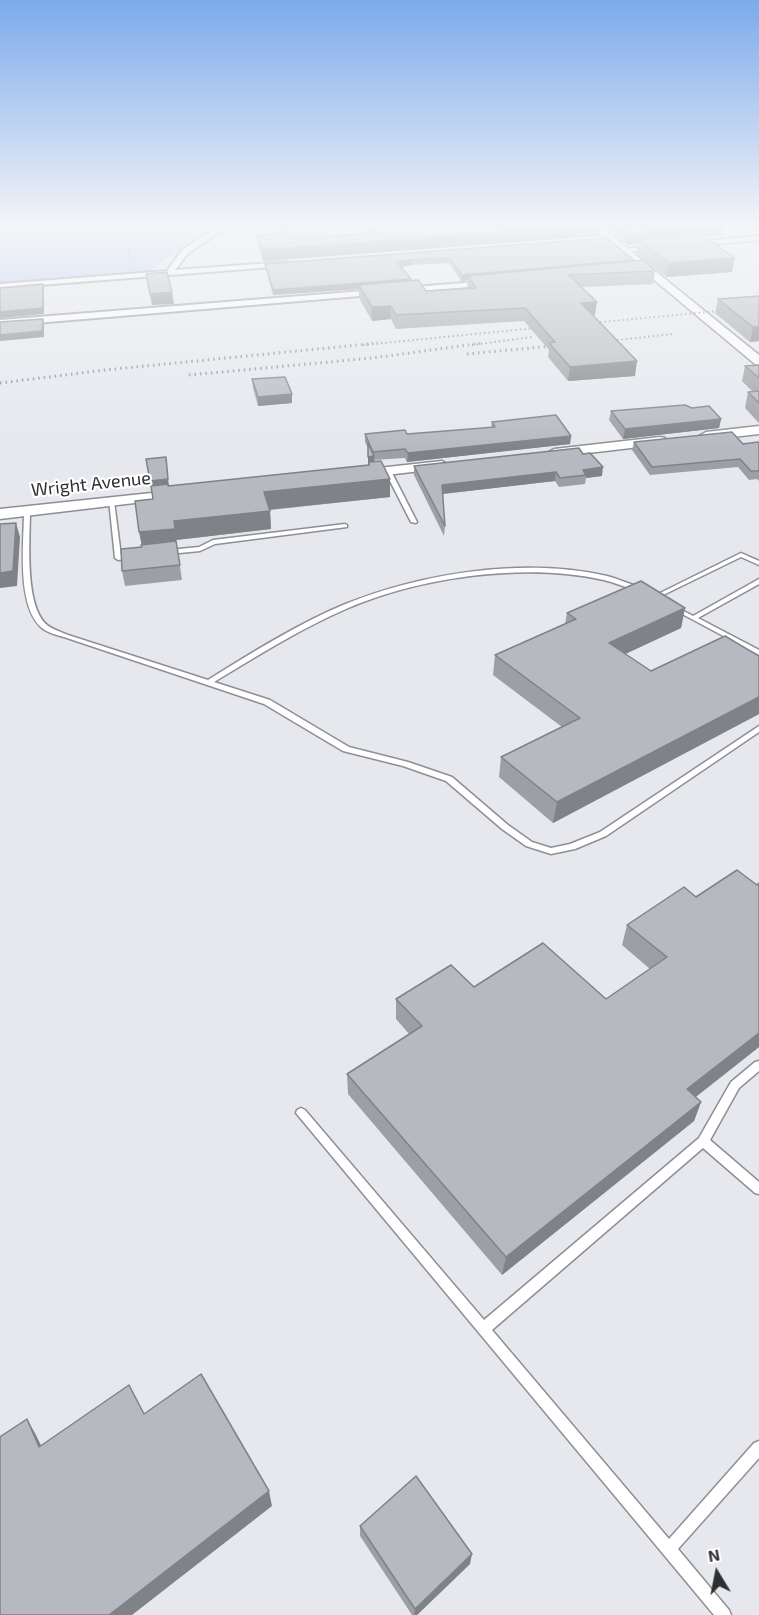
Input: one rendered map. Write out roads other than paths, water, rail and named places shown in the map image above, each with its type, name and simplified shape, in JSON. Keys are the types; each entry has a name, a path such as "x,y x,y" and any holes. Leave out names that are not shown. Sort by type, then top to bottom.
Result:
{"street":[{"path":"0,323 287,299"},
{"path":"679,299 759,361"},
{"path":"540,454 759,430"},
{"path":"340,476 453,464"},
{"name":"Wright Avenue","path":"0,514 199,492"}],"lane":[{"path":"388,471 414,522"},
{"path":"111,501 118,558 141,556"},
{"path":"27,511 29,598 34,614 44,626 66,636 267,702 346,749 405,764 449,779 505,827 529,844 551,850 572,847 603,834 759,728"},
{"path":"165,553 200,549 213,542 345,526"},
{"path":"655,597 741,555 759,563"},
{"path":"210,682 266,646 347,606 435,580 514,571 562,571 617,580 655,597 759,653"},
{"path":"694,618 759,581"},
{"path":"483,1329 703,1141 735,1085 759,1065"},
{"path":"301,1113 724,1615"},
{"path":"703,1141 759,1189"},
{"path":"669,1549 759,1448"}],"railway":[{"path":"582,324 759,307"},
{"path":"363,345 546,327"},
{"path":"599,342 673,334"},
{"path":"472,345 532,337"},
{"path":"0,383 105,370 378,343"},
{"path":"189,375 372,358 483,343"},
{"path":"467,354 563,345"}]}
